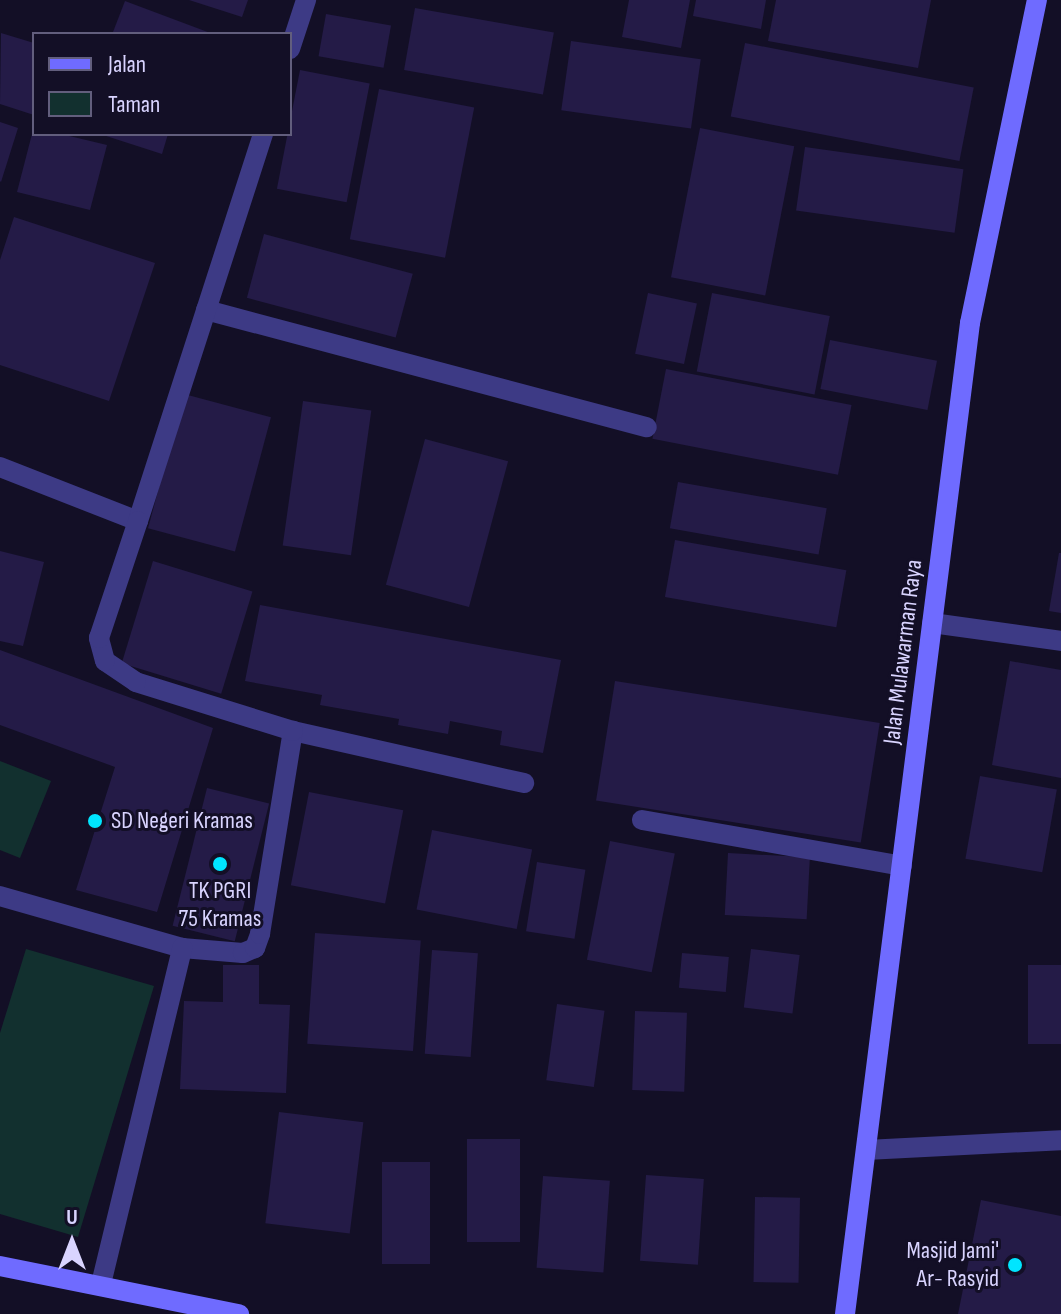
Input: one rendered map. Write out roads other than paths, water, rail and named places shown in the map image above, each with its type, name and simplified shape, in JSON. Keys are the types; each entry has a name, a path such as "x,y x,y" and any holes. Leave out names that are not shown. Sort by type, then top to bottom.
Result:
{"main road":[{"name":"Jalan Mulawarman Raya","path":"845,1314 970,323 1037,0"},
{"path":"0,1266 239,1314"}],"street":[{"path":"292,43 306,0"},
{"path":"262,136 99,638 105,661 136,682 293,731 524,783"},
{"path":"206,310 647,427"},
{"path":"0,467 138,521"},
{"path":"932,623 1061,641"},
{"path":"0,896 182,948 243,953 255,948 293,731"},
{"path":"642,820 902,866"},
{"path":"101,1284 182,948"},
{"path":"866,1150 1061,1140"}],"place":[{"name":"SD Negeri Kramas","path":"95,821"},
{"name":"TK PGRI 75 Kramas","path":"220,864"},
{"name":"Masjid Jami' Ar- Rasyid","path":"1015,1265"}]}
